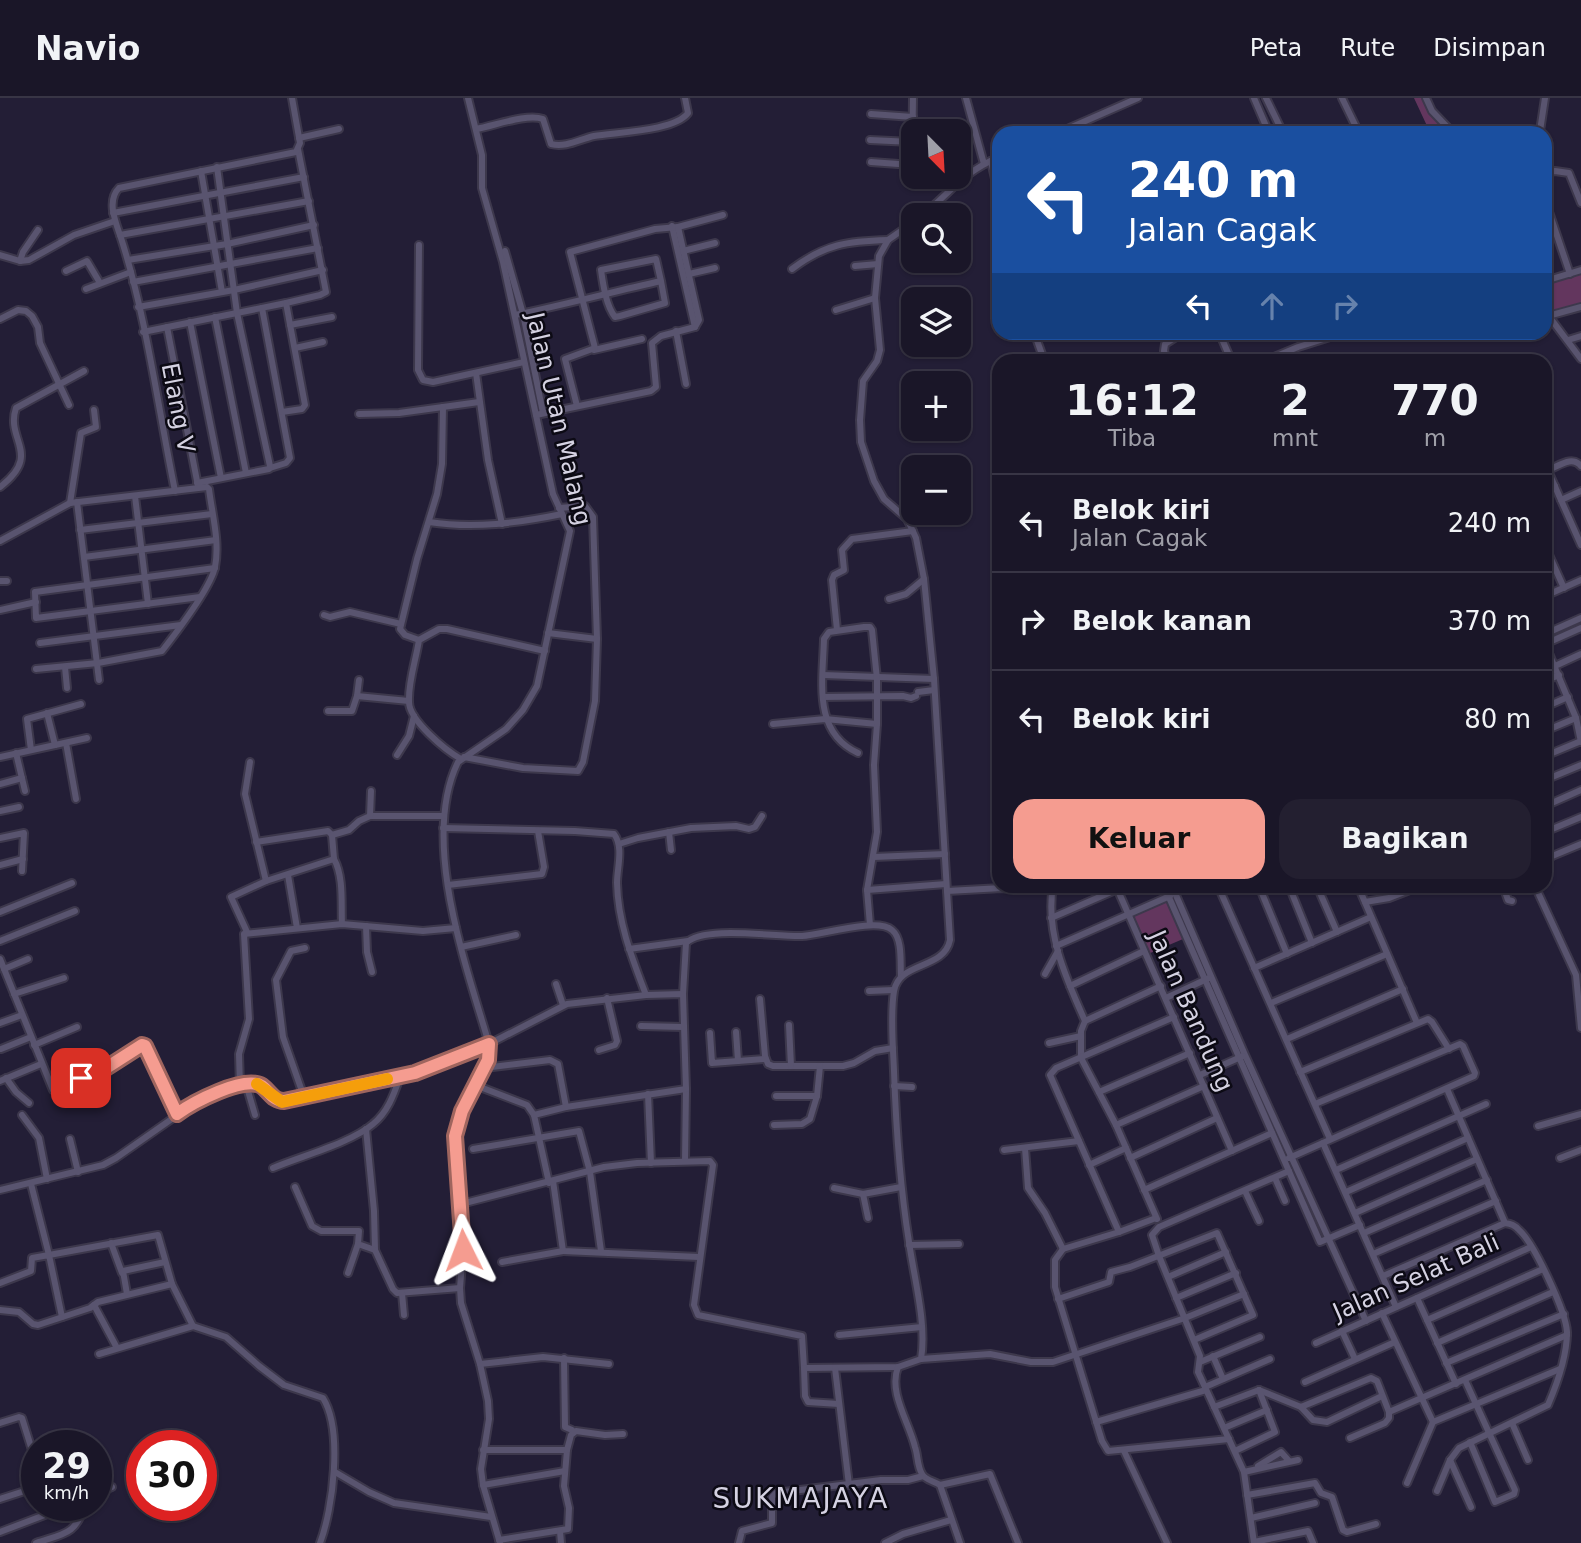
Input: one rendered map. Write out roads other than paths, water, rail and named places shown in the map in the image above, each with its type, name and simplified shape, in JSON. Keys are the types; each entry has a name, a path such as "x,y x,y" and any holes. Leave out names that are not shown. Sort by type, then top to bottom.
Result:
{"street":[{"path":"143,332 286,303 324,293 327,289 304,177 292,98"},
{"name":"Jalan Utan Malang","path":"462,758 495,738 523,710 537,686 570,535 569,527 553,494 539,414 524,362 519,315 482,188 482,162 468,98"},
{"path":"476,130 528,117 540,117 551,144 563,145 593,136 659,127 684,118 688,113 685,98"},
{"path":"871,114 913,117 914,98"},
{"path":"966,98 992,177"},
{"path":"1080,126 1138,98"},
{"path":"1254,98 1266,126"},
{"path":"1266,98 1280,126"},
{"path":"1342,98 1356,126"},
{"path":"1426,98 1432,111 1447,126"},
{"path":"1541,126 1545,98"},
{"path":"299,138 339,129"},
{"path":"870,140 901,141"},
{"path":"114,217 114,197 119,188 292,154 299,149"},
{"path":"971,171 992,160"},
{"path":"872,162 901,164"},
{"path":"217,167 237,313 270,468"},
{"path":"201,171 222,292"},
{"path":"1552,171 1569,173 1581,203"},
{"path":"0,256 20,261 29,260 114,217 304,177"},
{"path":"934,203 948,189"},
{"path":"120,235 309,201"},
{"path":"594,350 571,250 723,215"},
{"name":"Elang V","path":"114,217 131,272 174,491"},
{"path":"1552,221 1570,274"},
{"path":"128,260 227,244 314,225"},
{"path":"505,251 539,414 654,390 657,383 652,343 661,336 695,327 699,320 675,226"},
{"path":"675,226 695,327"},
{"path":"20,261 38,230"},
{"path":"901,231 888,240 878,264 875,298 880,350 877,361 862,385 862,442 876,487 884,499 907,519 913,531 923,579 934,679 949,948 941,957 901,976"},
{"path":"792,269 809,256 836,244 888,240"},
{"path":"683,251 715,243"},
{"path":"419,245 420,376 427,382 433,382 524,362"},
{"path":"133,282 318,248"},
{"path":"656,259 666,303 615,317 611,314 606,294 601,273 603,269 656,259"},
{"path":"66,271 87,261 100,284"},
{"path":"855,266 878,264"},
{"path":"688,274 715,268"},
{"path":"138,307 323,270"},
{"path":"1552,279 1581,270"},
{"path":"86,289 131,272"},
{"path":"519,315 660,281"},
{"path":"836,310 875,298"},
{"path":"282,412 305,407 286,303"},
{"path":"1552,312 1581,307"},
{"path":"0,541 74,503 174,491 286,463 290,458 262,308"},
{"path":"0,319 18,310 26,311 32,316 38,327 40,343 69,405"},
{"path":"215,317 246,473"},
{"path":"290,325 332,317"},
{"path":"1552,319 1581,359"},
{"path":"190,322 221,478"},
{"path":"166,327 198,485"},
{"path":"677,331 686,384"},
{"path":"1568,340 1581,336"},
{"path":"577,406 565,357 642,339"},
{"path":"1165,354 1165,344 1171,340"},
{"path":"1281,354 1320,340"},
{"path":"295,348 323,342"},
{"path":"0,487 12,477 20,464 21,451 14,415 16,408 84,370"},
{"path":"476,373 488,460 502,524"},
{"path":"359,414 399,413 479,402"},
{"path":"443,407 442,464 437,495 401,624 403,634 419,640 439,629 447,628 545,651"},
{"path":"94,410 95,429 81,433 74,503 84,557 99,680"},
{"path":"1552,466 1572,460 1581,466"},
{"path":"1552,479 1578,529 1581,545"},
{"path":"36,670 159,654 200,597 215,568 216,540 209,488 198,485"},
{"path":"1561,500 1581,491"},
{"path":"135,496 148,604"},
{"path":"419,640 408,701 414,716 443,748 462,758 535,769 578,771 583,762 594,711 597,639 593,517 585,506 502,524 429,522"},
{"path":"80,530 212,514"},
{"path":"837,630 832,580 834,575 844,570 844,547 852,539 913,531"},
{"path":"84,557 216,540"},
{"path":"1552,566 1564,588"},
{"path":"200,597 37,618 35,592 215,568"},
{"path":"889,599 906,594 923,579"},
{"path":"1552,593 1581,580"},
{"path":"0,610 36,602"},
{"path":"324,615 330,617 349,612 401,624"},
{"path":"1552,631 1581,618"},
{"path":"40,643 181,625"},
{"path":"858,753 847,748 825,719 824,639 829,632 864,627 872,630 878,697 874,765 877,832 867,890 870,925"},
{"path":"1552,641 1581,628"},
{"path":"548,633 597,639"},
{"path":"1555,666 1581,654"},
{"path":"1552,659 1576,718 1581,742 1552,753"},
{"path":"65,667 67,688"},
{"path":"823,675 934,679"},
{"path":"1552,678 1559,675"},
{"path":"328,711 352,711 359,680"},
{"path":"823,697 878,697 934,690"},
{"path":"357,696 408,701"},
{"path":"1552,704 1568,697"},
{"path":"31,750 27,719 81,704"},
{"path":"47,713 55,745"},
{"path":"397,755 409,736 414,716"},
{"path":"1552,728 1576,718"},
{"path":"773,724 825,719 877,724"},
{"path":"0,757 87,738"},
{"path":"66,743 76,799"},
{"path":"16,753 24,791"},
{"path":"462,758 454,771 443,816 448,885 456,928 489,1044 488,1060 462,1111 455,1136 463,1250 460,1288 463,1314 480,1364 488,1401 489,1419 481,1469 491,1517 500,1541 568,1529 565,1471 567,1450 573,1433 580,1430 597,1434 624,1434"},
{"path":"250,762 245,794 266,881"},
{"path":"1552,777 1581,765"},
{"path":"0,784 22,778"},
{"path":"1552,803 1581,790"},
{"path":"370,791 370,816"},
{"path":"0,811 19,807"},
{"path":"332,835 349,830 370,816 443,816"},
{"path":"619,844 710,826 749,829 755,827 762,816"},
{"path":"1552,829 1581,817"},
{"path":"443,828 610,833 617,838 618,892 624,936 646,995"},
{"path":"256,842 328,831 332,835 334,859 340,878 342,924"},
{"path":"448,885 541,874 544,867 538,831"},
{"path":"669,832 671,850"},
{"path":"0,838 24,833 22,871"},
{"path":"1552,856 1581,844"},
{"path":"874,857 944,854"},
{"path":"0,865 23,859"},
{"path":"247,932 231,897 266,881 334,859"},
{"path":"288,875 297,928"},
{"path":"0,912 72,883"},
{"path":"867,890 992,888"},
{"path":"1054,893 1050,909 1057,948 1069,986 1085,1021 1081,1036 1082,1058 1116,1125 1159,1227"},
{"path":"1051,918 1106,893"},
{"name":"Jalan Bandung","path":"1119,893 1232,1151"},
{"path":"1221,893 1315,1104 1336,1170 1396,1307"},
{"path":"1262,893 1287,954"},
{"path":"1292,893 1312,943"},
{"path":"1320,893 1337,932"},
{"path":"1361,893 1418,1023"},
{"path":"1365,902 1404,893"},
{"path":"1506,893 1508,900 1512,901"},
{"path":"1538,893 1576,975 1581,1024"},
{"path":"1045,974 1057,948 1172,895 1320,1242 1360,1226"},
{"path":"0,941 75,911"},
{"path":"1254,968 1371,917"},
{"path":"255,1115 243,1085 239,1055 249,1019 243,936 247,932 342,924 423,931 456,928"},
{"path":"629,949 723,933 815,935 870,925 886,927 894,932 898,943 901,976 894,990 894,1086 901,1187 922,1327 921,1360"},
{"path":"366,926 367,952 372,972"},
{"path":"461,947 516,935"},
{"path":"685,1161 683,994 685,947 688,940"},
{"path":"304,1097 283,1037 276,980 291,951 305,948"},
{"path":"1069,986 1144,951"},
{"path":"1271,1003 1387,954"},
{"path":"0,959 51,1088 59,1092 74,1087 81,1078 103,1070 142,1045 145,1046 177,1114"},
{"path":"4,969 28,959"},
{"path":"14,994 64,978"},
{"path":"1166,998 1208,978"},
{"path":"556,984 563,1005"},
{"path":"1085,1021 1161,986"},
{"path":"1287,1040 1403,989"},
{"path":"869,991 894,990"},
{"path":"0,1190 78,1172 116,1158 204,1097 243,1085 261,1086 280,1102 424,1070 489,1044 563,1005 607,998 683,994"},
{"path":"599,1050 615,1045 617,1041 607,998"},
{"path":"760,999 765,1059 773,1066 849,1065 875,1051 893,1048"},
{"path":"0,1023 22,1015"},
{"path":"1119,1232 1051,1075 1056,1068 1174,1017"},
{"path":"1300,1072 1427,1019 1432,1022 1449,1049"},
{"path":"789,1025 791,1066"},
{"path":"641,1026 683,1027"},
{"path":"34,1045 77,1027"},
{"path":"736,1032 738,1061"},
{"path":"710,1033 712,1063 765,1059"},
{"path":"1049,1043 1081,1036"},
{"path":"1,1049 31,1037"},
{"path":"1284,1160 1474,1076 1462,1045 1315,1104"},
{"path":"1099,1092 1190,1053"},
{"path":"1200,1075 1242,1056"},
{"path":"1242,1056 1292,1156 1366,1321"},
{"path":"484,1068 554,1061 558,1063 565,1107"},
{"path":"29,1103 3,1079 41,1064"},
{"path":"774,1125 807,1122 817,1097 820,1066"},
{"path":"273,1168 366,1129 384,1113 400,1077"},
{"path":"475,1085 527,1105 534,1115 551,1182 563,1251"},
{"path":"894,1086 912,1087"},
{"path":"1116,1125 1203,1086"},
{"path":"1447,1088 1505,1223"},
{"path":"534,1115 565,1107 685,1089"},
{"path":"648,1094 651,1163"},
{"path":"776,1096 817,1097"},
{"path":"1336,1170 1486,1104"},
{"path":"1538,1126 1581,1114"},
{"path":"22,1115 39,1138 47,1179"},
{"path":"1130,1158 1217,1118"},
{"path":"366,1129 375,1250 393,1289 402,1293 460,1288"},
{"path":"473,1149 579,1131 590,1171 601,1251"},
{"path":"1144,1190 1272,1133"},
{"path":"1346,1192 1468,1138"},
{"path":"70,1139 78,1172"},
{"path":"1004,1150 1079,1141"},
{"path":"1025,1148 1028,1188 1045,1213 1063,1249"},
{"path":"1090,1164 1126,1148"},
{"path":"1560,1158 1581,1150"},
{"path":"1355,1213 1478,1159"},
{"path":"461,1204 619,1165 709,1161 713,1164 694,1305 698,1315 802,1336 805,1396 808,1402 839,1404"},
{"path":"1289,1171 1159,1227 1152,1234 1152,1238 1194,1340 1200,1362 1197,1369 1234,1451 1247,1471 1247,1495 1254,1543 1308,1531 1313,1542"},
{"path":"1275,1178 1285,1201"},
{"path":"1364,1233 1487,1180"},
{"path":"30,1184 62,1317"},
{"path":"295,1187 315,1230 358,1231 358,1244 348,1273"},
{"path":"834,1188 863,1194 901,1187"},
{"path":"1245,1191 1259,1221"},
{"path":"863,1194 868,1218"},
{"path":"1373,1254 1496,1201"},
{"path":"1156,1218 1063,1249 1055,1260 1053,1271 1058,1299 1102,1441 1108,1451 1124,1451 1229,1439"},
{"path":"1383,1276 1505,1223 1512,1224 1522,1232 1531,1247 1564,1314 1567,1335 1560,1369 1548,1405 1455,1451 1437,1491"},
{"path":"1058,1299 1111,1281 1111,1272 1130,1268 1215,1232 1219,1235 1253,1315 1194,1340"},
{"path":"0,1283 32,1271 32,1258 158,1234 172,1284 193,1326"},
{"path":"111,1243 127,1294"},
{"path":"358,1244 375,1250"},
{"path":"909,1245 959,1244"},
{"name":"Jalan Selat Bali","path":"1316,1343 1531,1247"},
{"path":"502,1262 563,1251 699,1257"},
{"path":"1168,1277 1226,1252"},
{"path":"122,1273 125,1270 165,1262"},
{"path":"1427,1320 1543,1269"},
{"path":"1176,1298 1236,1273"},
{"path":"0,1310 19,1312 35,1325 127,1294 172,1284"},
{"path":"1437,1343 1553,1292"},
{"path":"402,1293 404,1315"},
{"path":"804,1368 898,1367 921,1360 990,1354 1045,1363 1077,1355 1185,1318 1244,1294"},
{"path":"1417,1298 1455,1384"},
{"path":"94,1305 117,1348"},
{"path":"1382,1313 1433,1422"},
{"path":"1446,1363 1564,1314"},
{"path":"99,1353 193,1326 226,1337 284,1385 323,1398 332,1426 335,1472 320,1543"},
{"path":"839,1335 922,1327"},
{"path":"1342,1331 1355,1359"},
{"path":"1388,1412 1567,1335"},
{"path":"1200,1362 1260,1337"},
{"path":"1305,1382 1395,1342"},
{"path":"1213,1356 1223,1379"},
{"path":"480,1364 529,1357 609,1364"},
{"path":"564,1358 565,1427 573,1433"},
{"path":"1096,1422 1205,1388 1270,1359"},
{"path":"898,1367 895,1377 898,1398 923,1476"},
{"path":"835,1368 849,1485"},
{"path":"1407,1483 1433,1422 1560,1369"},
{"path":"1301,1407 1371,1378 1377,1381 1389,1418 1385,1423 1350,1438"},
{"path":"1465,1380 1515,1490 1514,1494 1496,1502 1470,1442"},
{"path":"1214,1407 1259,1390 1301,1407 1313,1420 1327,1422 1382,1396"},
{"path":"1234,1451 1274,1434 1276,1429 1259,1390"},
{"path":"1224,1428 1268,1410"},
{"path":"0,1423 19,1417 26,1430"},
{"path":"1512,1423 1528,1460"},
{"path":"483,1450 567,1450"},
{"path":"1124,1451 1167,1543"},
{"path":"1247,1471 1298,1460"},
{"path":"1450,1461 1471,1507"},
{"path":"483,1485 565,1471"},
{"path":"335,1472 394,1503 491,1517"},
{"path":"739,1543 742,1531 772,1523 772,1497 776,1493 881,1480 908,1480 923,1476 940,1485 989,1474 1018,1543"},
{"path":"1247,1495 1315,1483 1321,1493 1332,1497 1343,1530 1348,1532 1376,1524"},
{"path":"940,1485 961,1543"},
{"path":"0,1499 21,1492"},
{"path":"1251,1518 1315,1503"},
{"path":"885,1543 903,1534 951,1520"},
{"path":"0,1532 29,1521"},
{"path":"36,1543 73,1530 79,1521"},
{"path":"560,1531 561,1543"},
{"path":"903,1534 904,1543"}],"district":[{"name":"SUKMAJAYA","path":"801,1498"}]}
